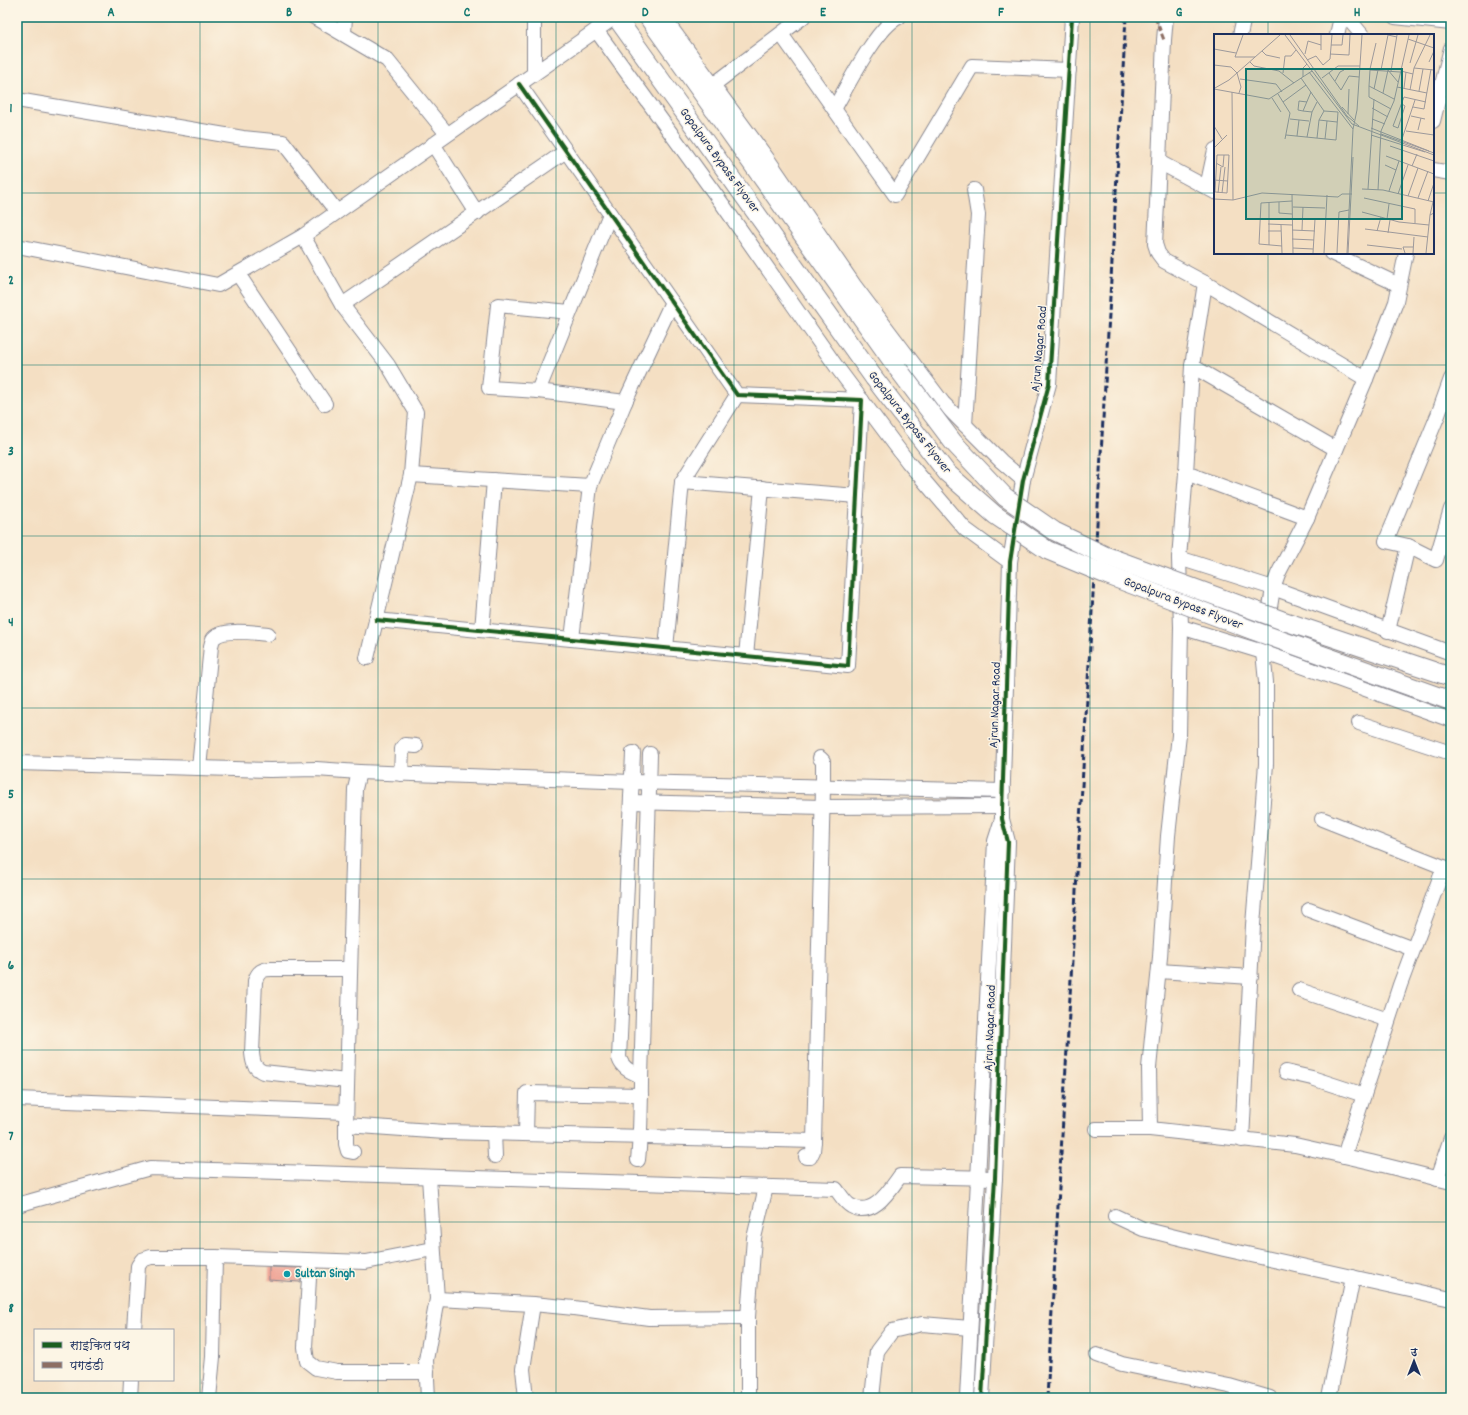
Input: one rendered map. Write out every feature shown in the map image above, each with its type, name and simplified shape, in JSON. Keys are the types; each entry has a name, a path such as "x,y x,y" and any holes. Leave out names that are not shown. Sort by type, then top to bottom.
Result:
{"main road":[{"name":"Gopalpura Bypass Flyover","path":"616,17 874,378 947,473 995,515 1048,550 1107,575 1252,630 1451,701"},
{"name":"Gopalpura Bypass Flyover","path":"653,17 898,369 953,442 1005,497 1054,531 1106,556 1281,620 1451,677"}],"street":[{"path":"314,17 344,33 387,60 447,134"},
{"path":"344,33 345,17"},
{"path":"534,17 534,73"},
{"path":"17,246 218,285 303,236 616,17"},
{"path":"653,17 713,85 769,161 892,337 943,404 1001,461 1024,480"},
{"path":"713,85 803,17"},
{"path":"834,109 874,40 886,26 899,17"},
{"name":"Ajrun Nagar Road","path":"967,1398 994,841 1002,812 1010,562 1024,480 1049,384 1072,17"},
{"path":"1166,17 1155,244 1158,253 1164,260 1206,283 1366,379"},
{"path":"1240,34 1244,17"},
{"path":"1337,34 1341,17"},
{"path":"1347,17 1361,34"},
{"path":"1395,17 1451,23"},
{"path":"596,30 723,204 836,366 908,462 965,529 1010,562"},
{"path":"781,34 896,195 972,66 1069,70"},
{"path":"1434,117 1451,48"},
{"path":"519,84 737,395"},
{"path":"17,100 243,138 283,142 337,212"},
{"path":"433,144 477,213"},
{"path":"342,306 566,152"},
{"path":"1159,162 1211,190 1214,160"},
{"path":"1434,170 1451,173"},
{"path":"965,425 978,215 974,190"},
{"path":"538,391 610,214"},
{"path":"303,236 342,306 388,364 416,412 411,475 367,658"},
{"path":"1333,254 1399,285"},
{"path":"1242,1140 1250,977 1266,764 1266,682 1262,652 1273,588 1278,574 1307,518 1366,379 1396,302 1406,254"},
{"path":"238,274 325,404"},
{"path":"1150,1129 1149,1068 1159,971 1168,836 1179,735 1181,627 1179,558 1186,473 1192,366 1206,283"},
{"path":"572,639 590,486 625,402 672,302"},
{"path":"570,312 498,305 489,388 538,391 625,402"},
{"path":"1192,366 1336,449"},
{"path":"1451,379 1438,415 1386,541 1408,546 1436,560 1451,509"},
{"path":"737,395 862,400"},
{"path":"666,648 682,482 737,395"},
{"path":"376,620 848,666 862,400"},
{"path":"1186,473 1307,518"},
{"path":"411,475 590,486"},
{"path":"482,630 494,480"},
{"path":"682,482 857,496"},
{"path":"746,656 762,488"},
{"path":"1388,631 1408,546"},
{"path":"1179,558 1273,588 1451,653"},
{"path":"1181,627 1262,652 1451,720"},
{"path":"199,768 213,638 218,634 226,632 268,634"},
{"path":"1359,723 1451,753"},
{"path":"401,774 402,749 405,745 416,746"},
{"path":"633,754 619,1058 622,1066 641,1076"},
{"path":"638,1160 647,903 650,754"},
{"path":"806,1157 810,1157 813,1151 814,1141 823,788 823,761 820,758"},
{"path":"17,762 199,768 316,769 401,774 649,783 1003,791"},
{"path":"353,1152 348,1150 346,1144 346,1118 355,789 359,772"},
{"path":"631,802 1002,812"},
{"name":"Ajrun Nagar Road","path":"982,1398 995,1178 1008,842 1002,812"},
{"path":"1322,819 1447,868 1400,984 1344,1156"},
{"path":"626,902 647,903"},
{"path":"1309,910 1413,949"},
{"path":"347,1081 263,1072 256,1068 252,1062 252,1053 255,981 260,971 264,969 350,969"},
{"path":"1159,971 1250,977"},
{"path":"1298,990 1388,1020"},
{"path":"1286,1072 1312,1078 1364,1095"},
{"path":"526,1134 527,1093 640,1095"},
{"path":"17,1098 346,1118 445,1132 814,1141"},
{"path":"1096,1129 1150,1129 1295,1145 1451,1182"},
{"path":"494,1133 495,1156"},
{"path":"1437,1179 1451,1138"},
{"path":"17,1206 150,1168 836,1190 850,1206 864,1209 878,1204 900,1176 995,1178"},
{"path":"428,1398 426,1360 437,1299 429,1177"},
{"path":"748,1398 748,1317 754,1238 766,1187"},
{"path":"1115,1216 1143,1229 1224,1249 1451,1299"},
{"path":"134,1329 138,1266 142,1260 152,1257 215,1257 366,1262 433,1249"},
{"path":"208,1398 213,1357 215,1257"},
{"path":"310,1261 305,1347 307,1361 316,1368 337,1372 427,1372"},
{"path":"1329,1398 1353,1277"},
{"path":"437,1299 533,1304 649,1318 748,1317"},
{"path":"526,1398 523,1369 533,1304"},
{"path":"872,1398 877,1351 892,1331 922,1324 970,1328"},
{"path":"1097,1355 1122,1364 1229,1386 1270,1398"},
{"path":"130,1398 131,1381"}],"building":[{"name":"Sultan Singh","path":"269,1267 301,1268 300,1282 269,1280"}],"railway":[{"path":"1047,1398 1126,17"}],"marked path":[{"path":"1155,17 1164,40"}],"cycle path":[{"path":"982,1398 995,1178 1008,842 1002,819 1002,811 1010,562 1023,480 1049,384 1072,17"},
{"path":"376,620 848,666 862,400 737,395 519,84"}],"place":[{"name":"Sultan Singh","path":"287,1274"}]}
